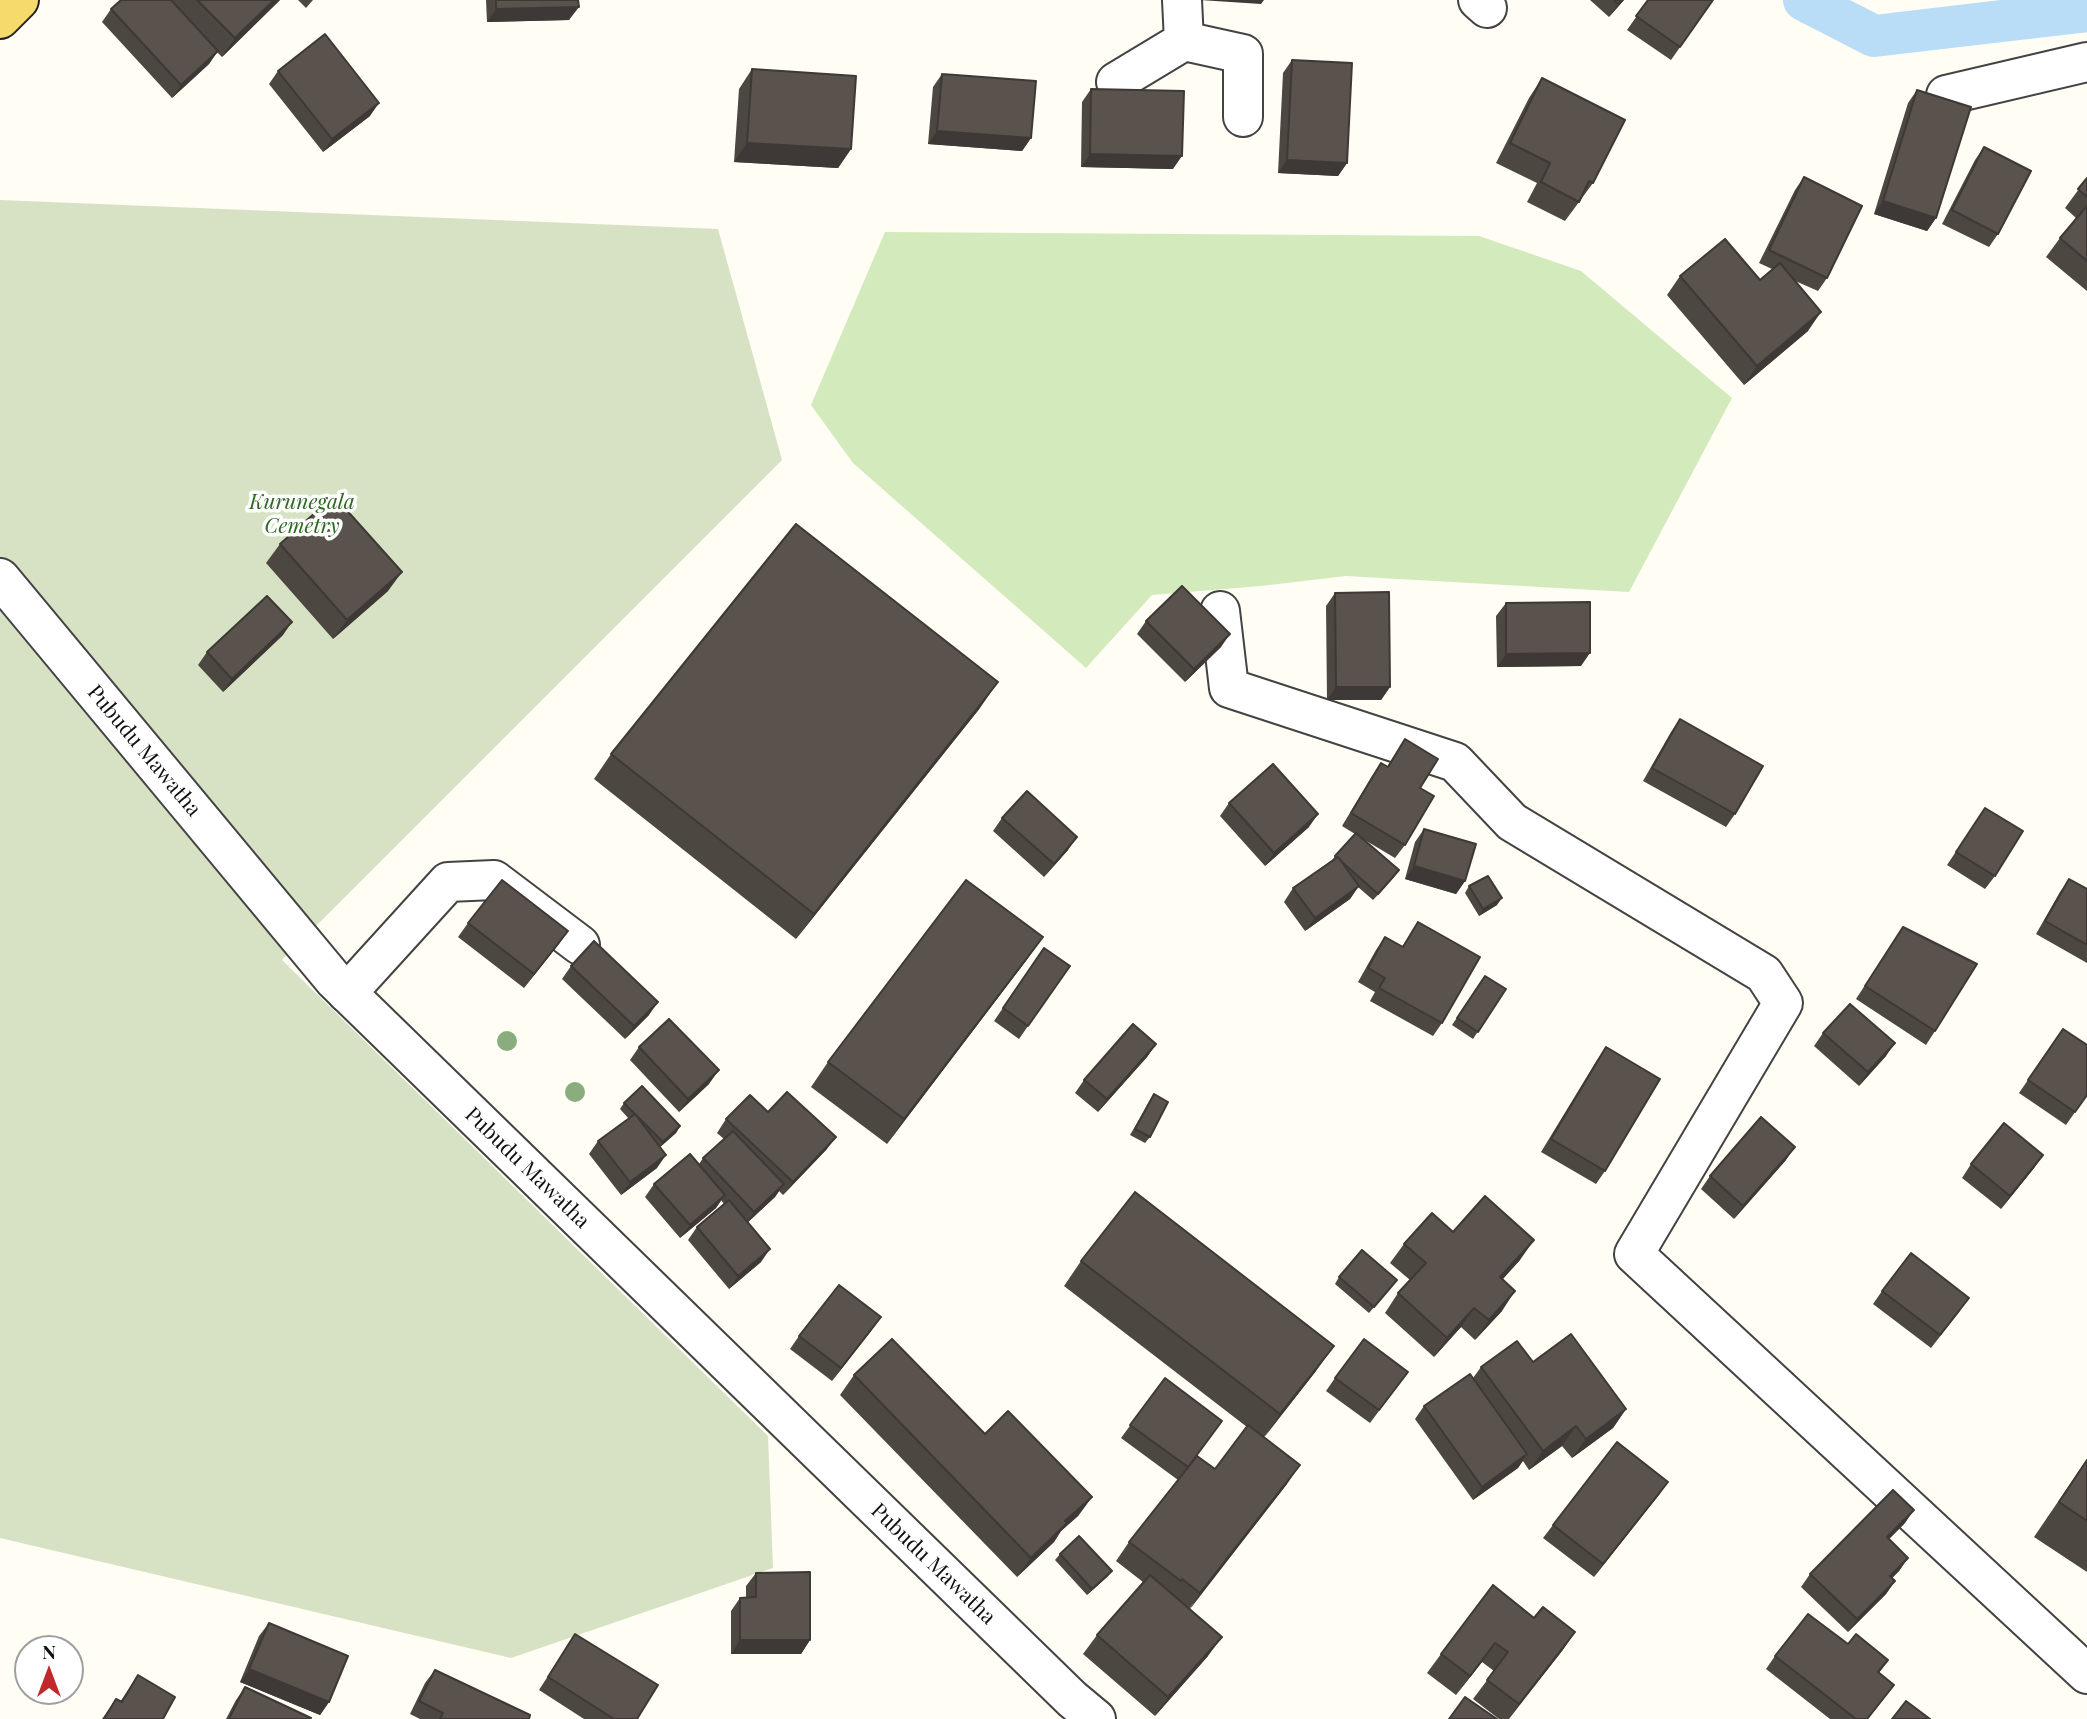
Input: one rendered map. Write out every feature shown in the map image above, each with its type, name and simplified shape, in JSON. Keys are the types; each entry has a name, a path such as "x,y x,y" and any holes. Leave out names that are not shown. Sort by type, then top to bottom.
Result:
{"main road":[{"path":"0,19 19,0"}],"street":[{"path":"1182,0 1184,41"},
{"path":"1116,82 1184,41 1243,54 1243,117"},
{"path":"1946,95 2087,62"},
{"name":"Pubudu Mawatha","path":"0,578 347,993 1052,1680 1096,1719"},
{"path":"1220,611 1229,688 1455,762 1512,822 1764,974 1783,1003 1634,1254 2087,1674"},
{"path":"347,993 449,882 494,880 580,944"}],"green space":[{"name":"Kurunegala Cemetry","path":"0,200 718,229 782,460 282,960 768,1436 773,1568 511,1658 0,1538"},
{"path":"885,232 1479,236 1581,271 1732,398 1629,592 1346,576 1152,595 1086,668 853,463 811,405"}],"building":[{"path":"121,0 171,0 218,51 181,85 111,9"},
{"path":"197,0 274,0 235,38"},
{"path":"496,0 578,0 579,7 496,9"},
{"path":"1648,0 1713,0 1680,47 1636,16"},
{"path":"325,34 379,103 332,139 278,71"},
{"path":"1292,60 1352,63 1347,163 1287,160"},
{"path":"752,69 856,76 851,149 747,143"},
{"path":"942,74 1036,81 1031,138 937,131"},
{"path":"1542,78 1625,120 1593,183 1589,181 1579,202 1541,182 1550,163 1510,143"},
{"path":"1091,89 1184,91 1182,156 1090,154"},
{"path":"1917,90 1971,107 1936,218 1883,201"},
{"path":"1984,147 2031,171 1998,234 1952,210"},
{"path":"1804,177 1862,206 1827,278 1769,250"},
{"path":"2087,178 2087,197 2078,189"},
{"path":"2087,206 2087,261 2060,238"},
{"path":"1725,239 1760,280 1780,263 1821,312 1757,366 1680,276"},
{"path":"334,496 402,572 347,620 280,544"},
{"path":"796,524 998,682 814,914 611,754"},
{"path":"1182,586 1230,634 1194,669 1146,621"},
{"path":"1389,592 1390,687 1336,687 1335,593"},
{"path":"267,596 292,622 232,679 207,652"},
{"path":"1590,602 1590,653 1506,654 1506,603"},
{"path":"1680,719 1763,766 1735,814 1652,768"},
{"path":"1405,739 1438,759 1420,788 1434,796 1405,845 1351,813 1381,763 1388,767"},
{"path":"1273,764 1318,814 1274,853 1229,803"},
{"path":"1027,791 1077,837 1054,864 1002,818"},
{"path":"1985,808 2023,831 1995,876 1956,852"},
{"path":"1424,829 1476,844 1465,881 1414,866"},
{"path":"1356,833 1399,870 1378,894 1335,856"},
{"path":"1338,857 1359,886 1315,918 1293,888"},
{"path":"1488,876 1502,898 1483,909 1469,886"},
{"path":"2069,879 2087,889 2087,945 2045,921"},
{"path":"502,880 568,931 534,974 468,923"},
{"path":"966,880 1043,937 904,1119 828,1062"},
{"path":"1418,922 1480,957 1442,1023 1379,988 1385,978 1368,968 1385,937 1403,947"},
{"path":"1903,927 1977,964 1935,1031 1865,986"},
{"path":"594,941 658,1002 634,1026 571,966"},
{"path":"1044,948 1070,966 1028,1026 1003,1008"},
{"path":"1485,976 1506,989 1478,1032 1457,1018"},
{"path":"1850,1004 1895,1043 1868,1072 1823,1033"},
{"path":"669,1019 719,1070 688,1099 639,1047"},
{"path":"1133,1024 1156,1044 1107,1099 1084,1080"},
{"path":"2063,1029 2087,1045 2087,1095 2075,1112 2028,1080"},
{"path":"1606,1047 1660,1079 1605,1171 1551,1139"},
{"path":"642,1086 680,1126 663,1142 624,1103"},
{"path":"787,1092 836,1137 793,1182 726,1119 750,1095 768,1112"},
{"path":"1154,1094 1168,1102 1150,1137 1135,1129"},
{"path":"635,1114 666,1155 630,1182 598,1141"},
{"path":"1761,1117 1795,1147 1743,1206 1710,1176"},
{"path":"2004,1123 2043,1155 2010,1196 1971,1164"},
{"path":"733,1131 784,1184 754,1212 703,1158"},
{"path":"690,1154 725,1195 690,1225 654,1184"},
{"path":"1135,1192 1334,1346 1280,1414 1081,1261"},
{"path":"1485,1196 1534,1240 1500,1277 1515,1291 1489,1320 1474,1308 1447,1338 1398,1293 1426,1263 1404,1244 1432,1213 1453,1232"},
{"path":"729,1200 770,1249 738,1276 697,1227"},
{"path":"1362,1250 1397,1280 1374,1307 1339,1277"},
{"path":"1911,1253 1969,1298 1940,1335 1882,1291"},
{"path":"839,1285 881,1317 841,1368 799,1336"},
{"path":"1571,1334 1626,1409 1586,1439 1576,1426 1543,1451 1481,1367 1517,1341 1533,1362"},
{"path":"892,1339 985,1434 1008,1411 1092,1497 1065,1521 1067,1523 1031,1558 854,1375"},
{"path":"1364,1339 1408,1372 1379,1410 1335,1378"},
{"path":"1470,1374 1527,1454 1482,1487 1424,1406"},
{"path":"1165,1378 1222,1421 1188,1467 1130,1425"},
{"path":"1248,1425 1300,1465 1200,1593 1129,1542 1197,1456 1215,1469"},
{"path":"1617,1442 1668,1482 1603,1564 1553,1525"},
{"path":"2087,1460 2087,1521 2059,1502"},
{"path":"1893,1490 1914,1510 1887,1537 1908,1558 1890,1576 1895,1581 1857,1619 1810,1574"},
{"path":"1079,1536 1112,1571 1092,1589 1060,1554"},
{"path":"810,1572 810,1640 740,1640 740,1598 756,1597 756,1573"},
{"path":"1150,1575 1222,1637 1168,1697 1097,1635"},
{"path":"1493,1585 1534,1618 1543,1607 1575,1632 1519,1704 1487,1680 1508,1652 1495,1643 1470,1676 1441,1654"},
{"path":"1808,1614 1848,1644 1856,1634 1888,1660 1878,1672 1894,1685 1867,1719 1856,1719 1775,1656"},
{"path":"269,1623 348,1656 329,1702 249,1669"},
{"path":"575,1634 658,1685 637,1719 614,1719 548,1677"},
{"path":"435,1670 530,1715 529,1719 440,1719 443,1713 419,1701"},
{"path":"138,1675 175,1697 163,1719 104,1719 116,1699 122,1702"},
{"path":"245,1687 311,1718 229,1719"},
{"path":"1465,1697 1497,1719 1449,1719"},
{"path":"1906,1701 1930,1719 1892,1719"}],"waterway":[{"path":"1804,0 1874,36 2087,11"}]}
